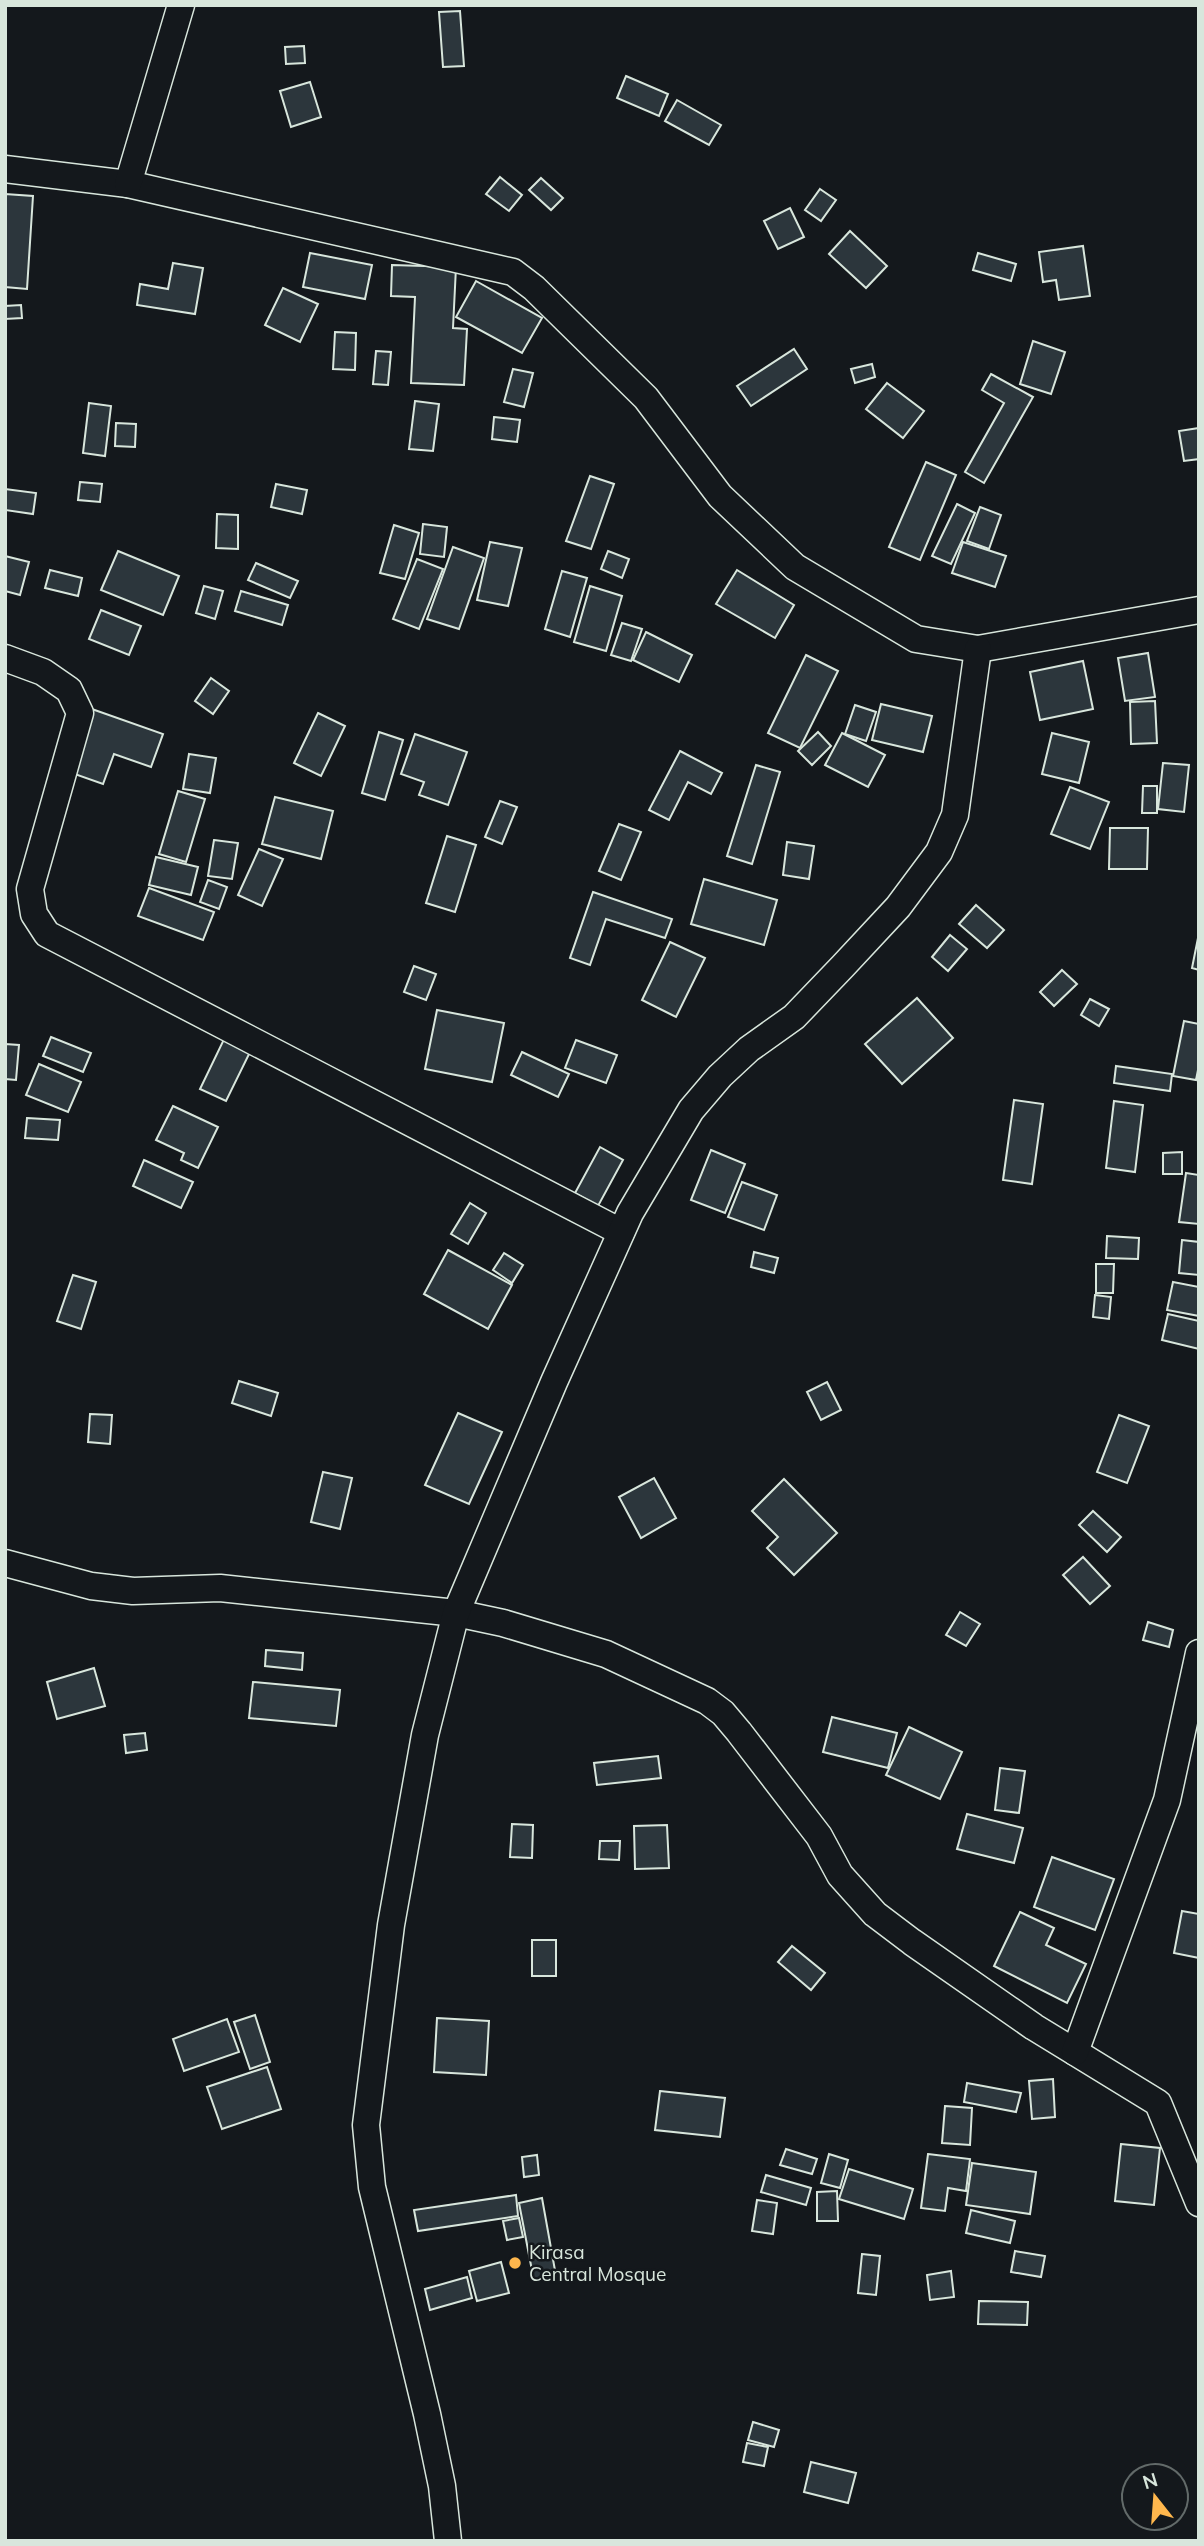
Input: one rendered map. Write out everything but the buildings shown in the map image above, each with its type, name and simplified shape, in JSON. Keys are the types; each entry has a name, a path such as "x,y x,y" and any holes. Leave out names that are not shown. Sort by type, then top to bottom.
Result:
{"street":[{"path":"128,184 181,5"},
{"path":"5,169 128,184 513,272 534,288 646,398 720,496 794,567 916,639 978,649 1199,610"},
{"path":"448,2541 442,2486 427,2414 372,2187 366,2125 391,1924 425,1735 456,1612 621,1232 698,1101 730,1067 794,1017 898,907 939,852 955,815 978,649"},
{"path":"5,658 43,672 69,690 80,713 30,889 34,914 47,934 621,1232"},
{"path":"5,1563 92,1586 133,1591 220,1588 456,1612 606,1654 707,1701 723,1713 739,1732 819,1836 840,1875 875,1913 1023,2019 1158,2103 1199,2203"},
{"path":"1075,2052 1167,1801 1199,1653"}],"place":[{"name":"Kirasa Central Mosque","path":"515,2263"}]}
